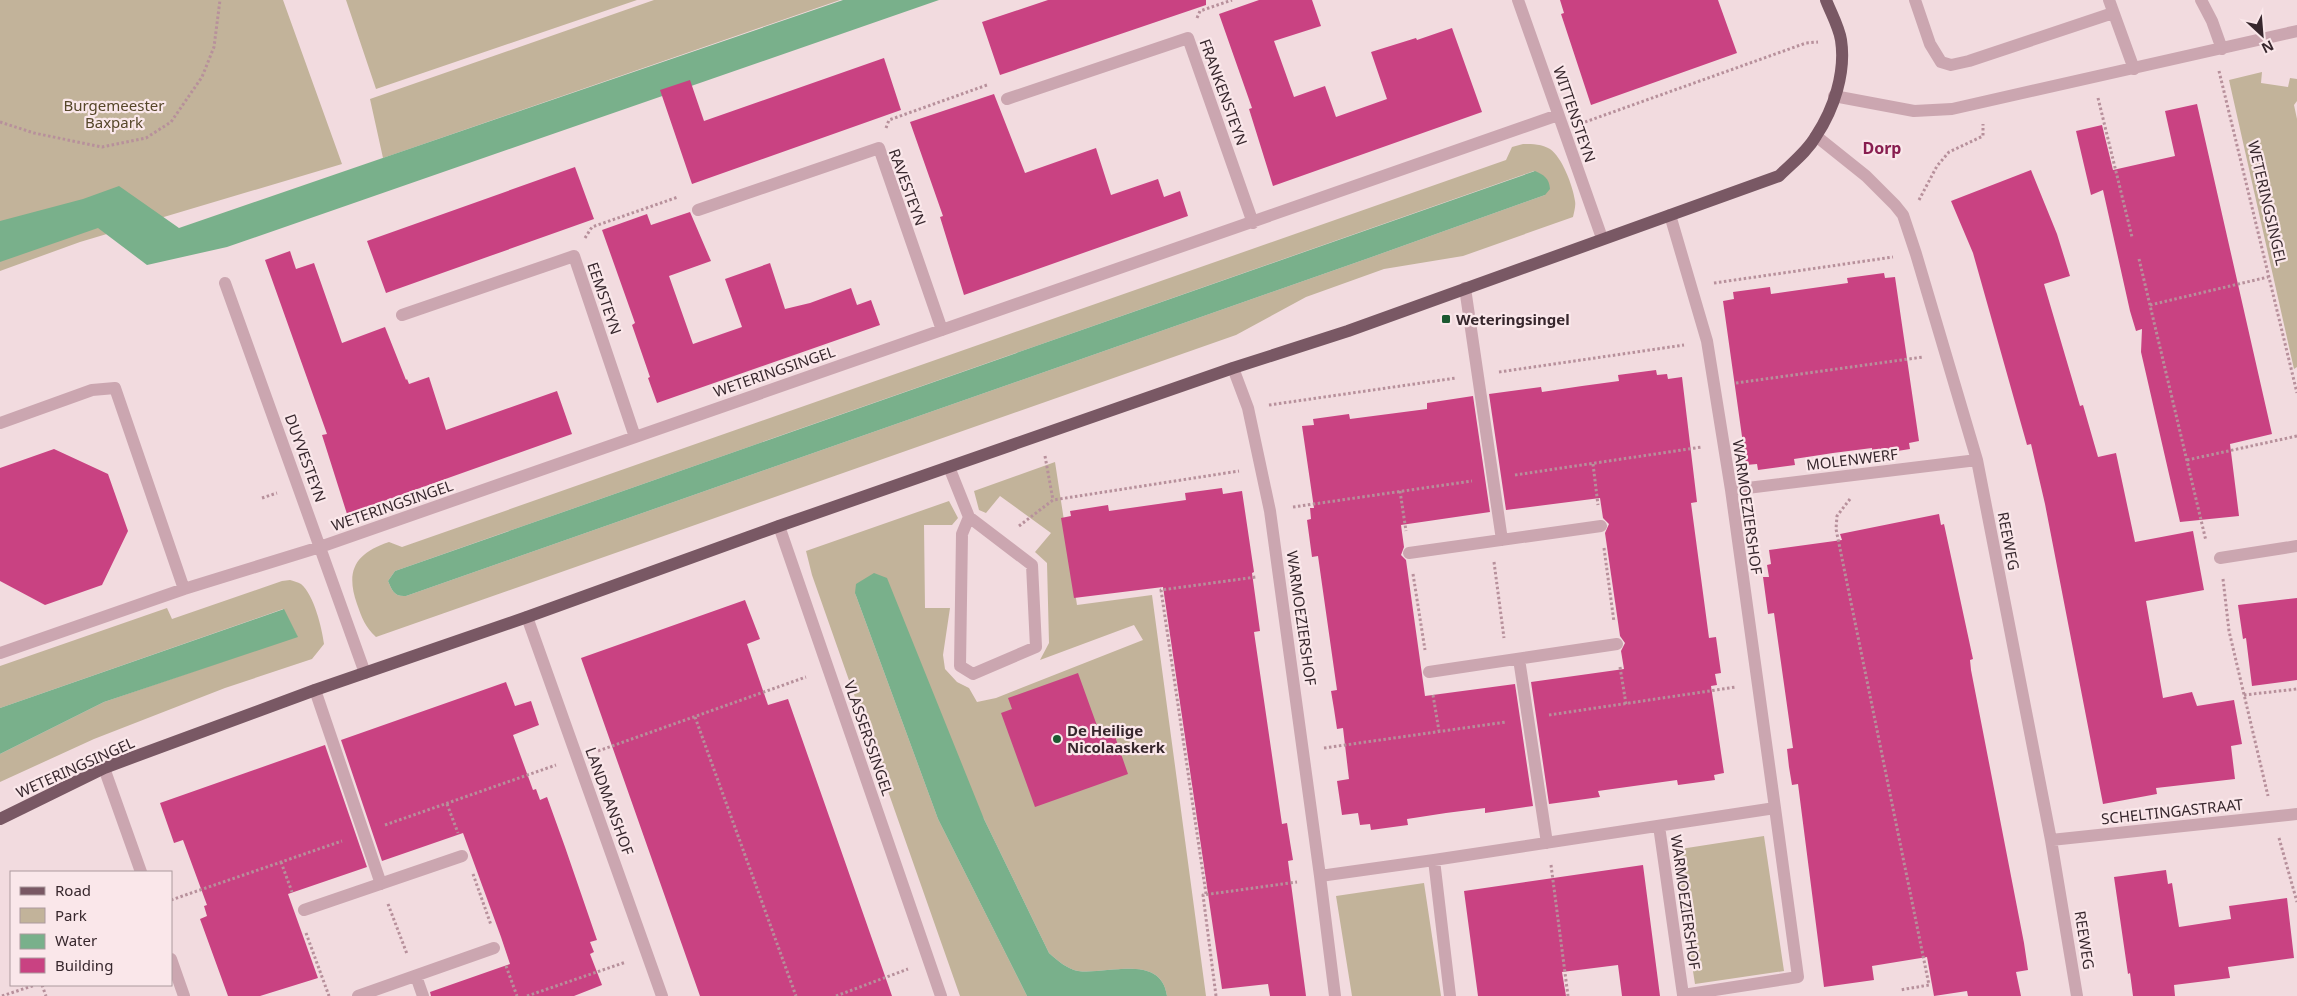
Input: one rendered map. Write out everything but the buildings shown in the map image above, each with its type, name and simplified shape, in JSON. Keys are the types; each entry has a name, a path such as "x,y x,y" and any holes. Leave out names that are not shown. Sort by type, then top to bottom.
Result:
{"main road":[{"path":"1816,136 1828,115 1842,70 1841,39 1826,0"},
{"name":"WETERINGSINGEL","path":"0,819 104,768 315,690 528,617 779,526 1233,368 1348,331 1602,238 1779,176 1806,150 1816,136"}],"street":[{"name":"WITTENSTEYN","path":"1518,0 1602,238"},
{"path":"1915,0 1930,44 1940,62 1951,65 1969,61 2113,13"},
{"path":"2109,0 2134,69"},
{"path":"2201,0 2212,21 2218,49"},
{"path":"1834,96 1914,111 1943,110 1982,103 2297,31"},
{"name":"FRANKENSTEYN","path":"1007,99 1188,38 1253,223"},
{"name":"WETERINGSINGEL","path":"0,653 184,589 320,547 1558,115"},
{"name":"REEWEG","path":"1816,136 1866,176 1903,216 1916,254 1977,460 2051,840 2077,996"},
{"name":"RAVESTEYN","path":"698,210 879,148 942,330"},
{"name":"WARMOEZIERSHOF","path":"1659,826 1683,995 1798,977 1731,490 1707,341 1670,215"},
{"name":"EEMSTEYN","path":"402,314 574,256 635,437"},
{"name":"DUYVESTEYN","path":"225,283 365,673"},
{"path":"1465,288 1496,540"},
{"name":"WARMOEZIERSHOF","path":"1233,368 1248,408 1262,468 1280,574 1335,996"},
{"path":"0,422 92,390 115,388 184,589"},
{"name":"MOLENWERF","path":"1731,490 1977,460"},
{"path":"949,468 969,517 1032,565 1036,647 973,674 960,666 962,534 969,517"},
{"name":"VLASSERSSINGEL","path":"779,526 941,996"},
{"path":"1410,554 1601,526"},
{"path":"2220,558 2297,546"},
{"name":"LANDMANSHOF","path":"528,617 662,996"},
{"path":"1429,672 1617,644"},
{"path":"1513,660 1548,842"},
{"path":"315,690 381,884"},
{"path":"104,768 140,871"},
{"name":"WARMOEZIERSHOF","path":"1320,877 1775,808"},
{"name":"SCHELTINGASTRAAT","path":"2051,840 2297,814"},
{"path":"304,910 462,856"},
{"path":"1434,860 1450,996"},
{"path":"358,996 494,948"},
{"path":"172,962 184,996"},
{"path":"416,976 423,996"}],"path":[{"path":"0,122 34,133 102,147 146,138 171,122 202,77 214,47 220,0"},
{"path":"1188,38 1200,10 1232,0"},
{"path":"1563,129 1806,43 1841,39"},
{"name":"WETERINGSINGEL","path":"2218,49 2268,276 2297,393"},
{"path":"2093,78 2132,237"},
{"path":"879,148 888,120 1000,81 1007,99"},
{"path":"1903,216 1916,206 1937,166 1949,152 1983,136 1982,103"},
{"path":"574,256 592,227 694,192 698,210"},
{"path":"1691,286 1916,254"},
{"path":"2139,259 2206,542 2220,558 2229,631 2273,816 2297,902"},
{"path":"2150,305 2268,276"},
{"path":"1713,386 1946,354"},
{"path":"1042,436 1053,500"},
{"path":"2187,460 2297,436"},
{"path":"1593,464 1626,704"},
{"path":"1004,543 1025,520 1053,500 1262,468"},
{"path":"1860,474 1859,486 1837,516 1836,529 1929,985 1900,990"},
{"path":"1400,492 1439,731"},
{"path":"1496,540 1513,660"},
{"path":"1216,996 1203,895 1206,894 1160,590 1280,574"},
{"path":"172,900 828,670"},
{"path":"2244,695 2297,688"},
{"path":"695,717 796,996"},
{"path":"447,804 460,838"},
{"path":"1548,842 1568,996"},
{"path":"472,873 492,928"},
{"path":"1206,894 1320,877"},
{"path":"381,884 416,976"},
{"path":"527,996 647,954"},
{"path":"836,996 929,961"},
{"path":"504,963 517,996"},
{"path":"2,996 32,986"}],"green space":[{"name":"Burgemeester Baxpark","path":"0,0 283,0 342,164 80,242 0,271"},
{"path":"346,0 637,0 376,89"},
{"path":"654,0 840,0 383,158 370,99"},
{"path":"2262,72 2261,83 2288,87 2290,78 2297,79 2297,101 2294,105 2297,119 2297,367 2294,369 2229,80"},
{"path":"1523,144 1547,147 1559,158 1572,188 1575,203 1573,217 1463,256 1384,269 1306,297 1236,335 376,637 366,626 361,614 352,582 353,572 361,557 378,546 389,542 402,547 1506,160 1512,147","holes":["1534,171 1545,195 406,596 396,594 388,581 395,571"]},
{"path":"1055,462 1077,605 1152,595 1206,996 1167,996 1163,983 1155,975 1144,970 1078,971 1066,966 1049,953 984,819 855,593 938,819 1027,996 960,996 812,575 806,551 949,501 958,518 952,525 924,525 925,608 950,608 943,655 945,669 957,682 969,688 977,702 996,698 1143,640 1134,625 1040,660 1049,643 1047,563 1035,552 1051,533 1000,496 986,513 979,510 974,491"},
{"path":"290,580 300,583 306,589 319,621 324,644 312,659 225,688 94,739 0,782 0,754 104,702 297,636 283,609 0,708 0,666 167,608 172,619 282,581"},
{"path":"1764,836 1784,971 1695,984 1674,850"},
{"path":"1424,883 1441,996 1352,996 1336,896"}],"water":[{"path":"843,0 939,0 227,247 147,265 98,228 0,262 0,221 83,199 119,186 179,228"},
{"path":"1535,171 1549,182 1550,189 1545,195 1369,258 406,596 396,594 388,581 395,571"},
{"path":"874,573 887,578 984,819 1049,953 1066,966 1078,971 1144,970 1155,975 1163,983 1167,996 1027,996 938,819 855,593 856,584"},
{"path":"284,609 298,637 104,702 0,754 0,708"}],"place":[{"name":"Weteringsingel","path":"1446,319"},
{"name":"De Heilige Nicolaaskerk","path":"1057,739"}],"district":[{"name":"Dorp","path":"1882,148"}]}
